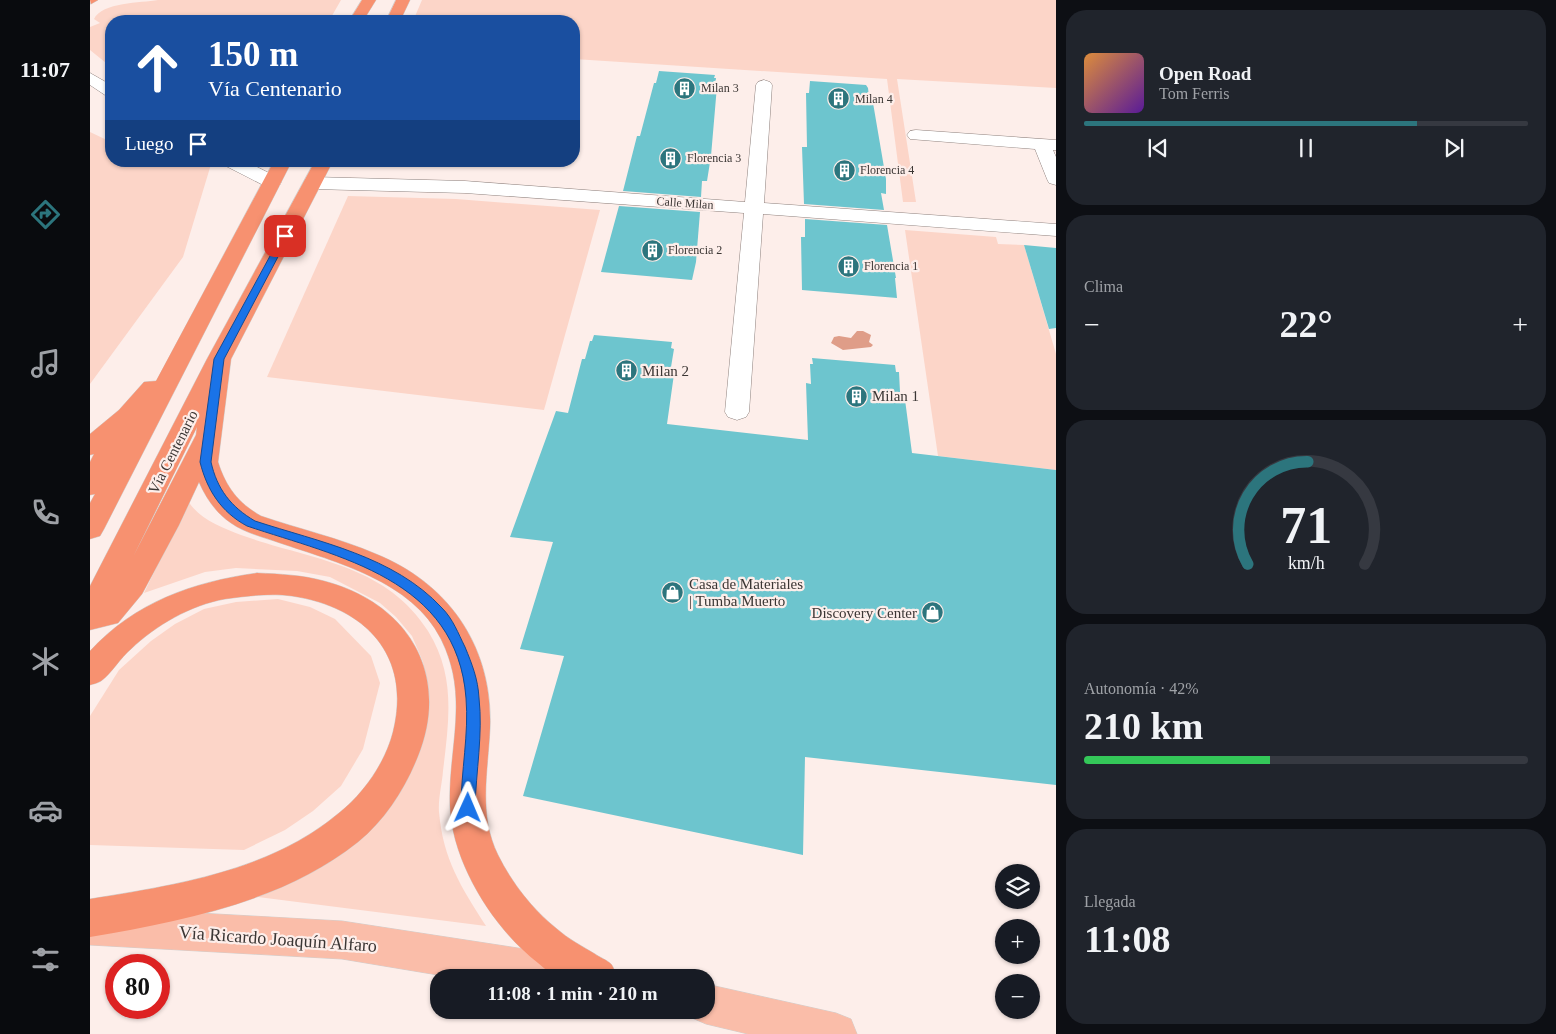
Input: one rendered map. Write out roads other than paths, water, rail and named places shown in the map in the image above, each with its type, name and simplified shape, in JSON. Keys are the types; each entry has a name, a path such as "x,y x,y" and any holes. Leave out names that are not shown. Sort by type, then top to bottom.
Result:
{"highway":[{"path":"356,15 359,0"},
{"path":"359,15 368,0"},
{"path":"396,15 403,0"},
{"path":"90,529 280,167"},
{"name":"Vía Centenario","path":"90,617 219,359 321,167"},
{"path":"90,447 128,415 180,356"},
{"path":"219,359 205,462 209,477 218,495 236,516 251,524 366,561 417,593 438,611 449,626 468,669 474,728 468,776 468,808 472,832 482,861 496,888 519,918 536,936 557,953 583,969"},
{"path":"90,486 128,415"},
{"path":"90,617 107,615 132,586 165,525 209,432"},
{"path":"90,672 132,630 156,614 185,601 209,592 236,587 266,584 293,585 322,590 346,600 365,610 383,625 398,644 409,666 414,687 414,713 408,743 396,772 384,791 366,812 343,832 295,862 216,892 90,918"}],"main road":[{"name":"Vía Ricardo Joaquín Alfaro","path":"90,926 342,940 527,969"},
{"path":"715,1006 836,1034"}],"street":[{"path":"90,78 105,88"},
{"path":"737,412 764,85"},
{"path":"916,135 1049,144 1056,179"},
{"path":"242,167 272,182"},
{"name":"Calle Milan","path":"313,183 465,187 1056,230"}],"place":[{"name":"Milan 3","path":"685,88"},
{"name":"Milan 4","path":"839,99"},
{"name":"Florencia 3","path":"671,158"},
{"name":"Florencia 4","path":"844,170"},
{"name":"Florencia 2","path":"652,250"},
{"name":"Florencia 1","path":"848,266"},
{"name":"Milan 2","path":"626,371"},
{"name":"Milan 1","path":"856,396"},
{"name":"Casa de Materiales | Tumba Muerto","path":"673,593"},
{"name":"Discovery Center","path":"933,613"}]}
